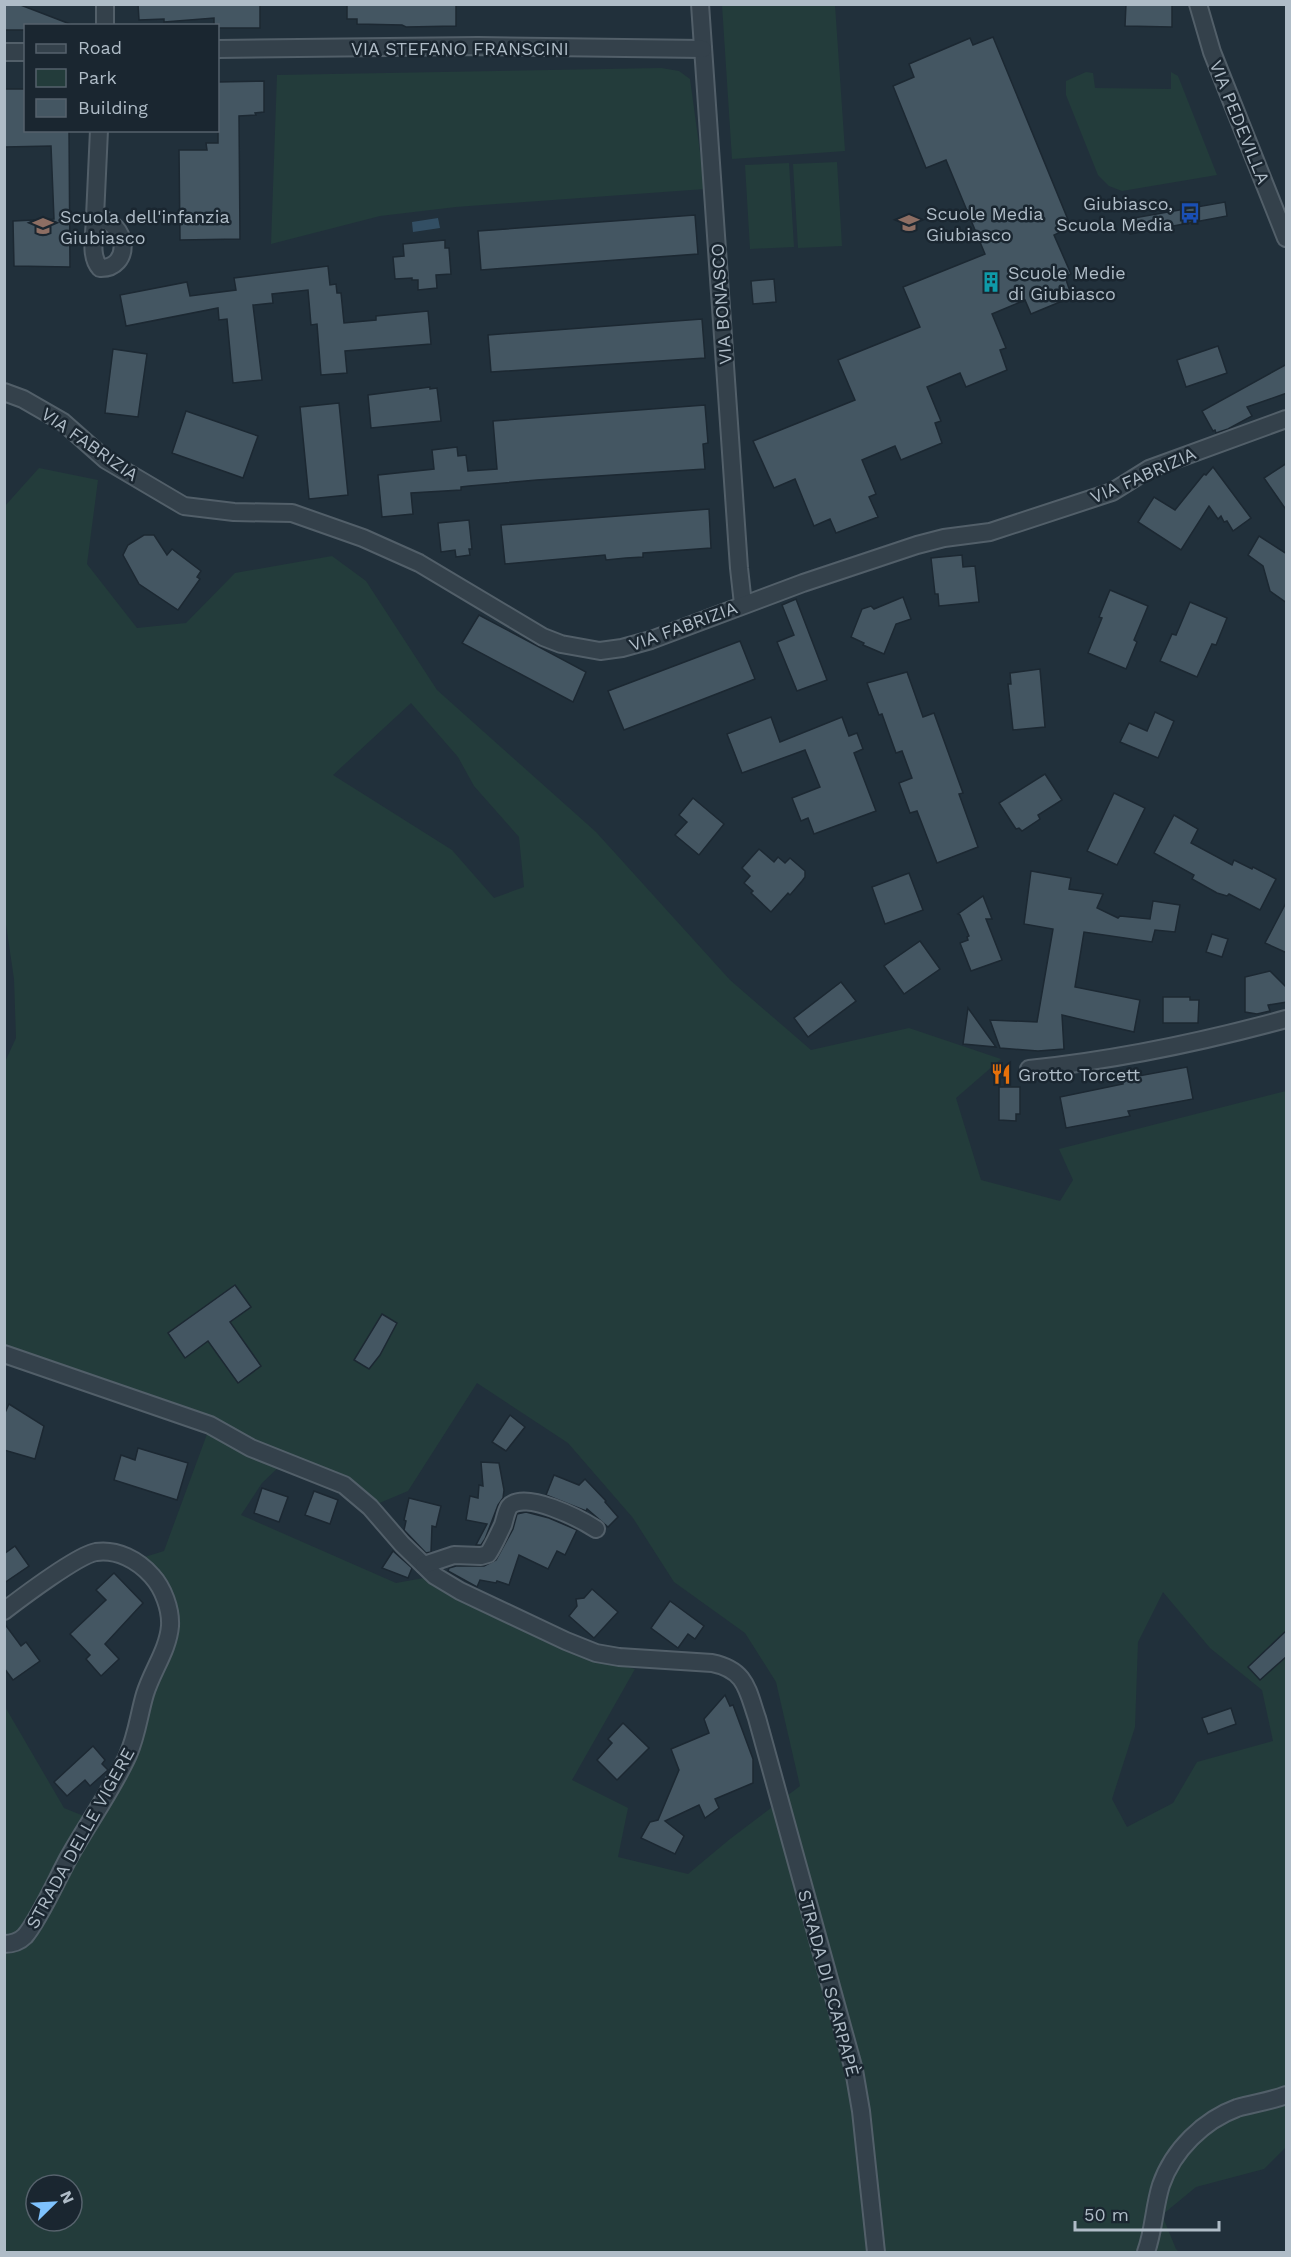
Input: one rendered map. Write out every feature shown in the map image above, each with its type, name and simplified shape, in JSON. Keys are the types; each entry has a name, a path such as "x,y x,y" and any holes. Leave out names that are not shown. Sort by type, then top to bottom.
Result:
{"street":[{"path":"105,4 105,24"},
{"name":"VIA BONASCO","path":"700,4 743,604"},
{"name":"VIA PEDEVILLA","path":"1198,4 1212,52 1287,238"},
{"name":"VIA STEFANO FRANSCINI","path":"219,49 478,46 703,49"},
{"path":"4,52 24,52"},
{"path":"95,217 99,132"},
{"name":"VIA FABRIZIA","path":"4,392 23,399 63,422 106,459 184,506 234,512 292,513 363,538 419,563 526,629 561,644 600,651 651,640 743,604 917,545 944,538 990,532 1112,492 1149,469 1287,419"},
{"path":"1029,1069 1093,1062 1239,1032 1287,1019"},
{"path":"4,1354 210,1425 251,1448 344,1485 370,1507 424,1565 454,1555 488,1554 509,1508 514,1503 528,1502 574,1515 596,1529"},
{"name":"STRADA DELLE VIGERE","path":"4,1611 87,1555 103,1552 130,1558 146,1569 159,1584 170,1623 166,1644 150,1679 135,1737 124,1762 29,1929 18,1941 4,1944"},
{"name":"STRADA DI SCARPAPÈ","path":"424,1565 435,1576 460,1591 596,1653 619,1657 712,1663 737,1672 745,1684 757,1718 854,2070 861,2111 876,2253"},
{"path":"1146,2253 1155,2222 1162,2183 1180,2152 1197,2132 1235,2109 1287,2095"}],"green space":[{"path":"722,5 835,5 845,151 732,159"},
{"path":"661,68 679,71 690,79 705,189 456,207 380,216 271,244 277,75"},
{"path":"1086,72 1093,73 1095,88 1171,89 1171,72 1178,76 1217,175 1122,191 1109,186 1098,175 1066,95 1066,81"},
{"path":"837,162 842,246 798,248 793,164"},
{"path":"789,163 794,247 750,249 745,165"},
{"path":"39,468 98,480 87,564 137,628 186,623 235,573 332,556 366,581 437,690 596,832 730,980 811,1050 909,1028 1001,1059 956,1098 981,1180 1060,1201 1073,1180 1059,1149 1286,1091 1286,2147 1264,2169 1196,2187 1162,2215 1179,2252 5,2252 4,1705 64,1808 91,1819 120,1771 168,1609 135,1560 164,1551 210,1426 5,1354 4,1064 16,1038 14,979 4,911 4,507","holes":["411,703 458,757 474,786 519,837 524,887 494,898 452,850 333,775","477,1383 568,1443 633,1518 674,1582 745,1633 776,1682 800,1786 688,1874 618,1857 628,1808 572,1780 635,1669 581,1656 435,1576 396,1583 241,1515 262,1483 284,1462 370,1507 408,1491","1163,1592 1210,1648 1262,1690 1273,1741 1197,1762 1173,1803 1127,1827 1112,1799 1135,1727 1138,1642"]}],"water":[{"path":"438,218 440,228 413,232 412,222"}],"building":[{"path":"4,4 18,4 70,24 24,24 24,30 4,30"},
{"path":"138,4 260,4 260,28 219,28 219,24 214,24 214,18 164,22 164,19 139,20"},
{"path":"347,4 456,4 456,26 406,27 357,24 357,19 347,19"},
{"path":"1126,4 1172,4 1172,27 1125,26"},
{"name":"Scuole Medie di Giubiasco","path":"993,37 1071,227 1054,235 1071,274 1065,277 1072,297 1031,314 1025,300 992,314 1006,348 1000,350 1007,370 966,387 960,373 927,387 941,421 935,423 942,443 901,460 895,446 862,460 876,494 869,497 878,517 836,533 830,519 814,526 795,479 774,488 753,441 855,400 838,360 920,327 903,287 985,254 946,160 926,168 893,86 914,77 909,64 970,38 973,45"},
{"path":"264,81 264,112 239,116 240,239 180,240 179,150 207,150 206,143 218,143 219,82"},
{"path":"4,89 24,89 24,132 69,132 70,267 14,266 13,221 54,219 51,146 4,147"},
{"path":"1225,202 1227,216 1130,234 1128,219"},
{"path":"695,215 698,254 481,270 478,231"},
{"path":"445,240 445,248 449,248 451,274 436,275 437,288 418,290 418,280 395,279 393,257 404,256 403,244"},
{"path":"328,266 330,285 336,284 337,293 341,293 344,323 376,320 376,316 428,311 431,344 345,351 347,373 321,375 317,324 311,325 308,290 272,294 273,303 253,305 262,380 233,383 227,319 219,320 218,308 126,326 120,295 187,282 190,296 236,290 234,278"},
{"path":"774,279 776,302 753,304 751,281"},
{"path":"702,319 705,358 491,372 488,335"},
{"path":"1218,346 1227,373 1186,387 1177,360"},
{"path":"113,349 147,354 138,417 105,413"},
{"path":"1287,364 1287,393 1247,407 1252,416 1228,429 1216,433 1215,430 1213,431 1202,411"},
{"path":"430,387 430,389 437,388 441,421 371,428 368,395"},
{"path":"339,403 348,495 309,499 300,407"},
{"path":"705,405 708,443 703,444 705,469 537,480 461,487 461,490 411,493 413,514 382,517 378,475 434,469 432,450 457,447 458,456 466,455 468,471 497,469 493,421"},
{"path":"186,411 258,436 243,478 172,453"},
{"path":"1287,463 1287,511 1264,478"},
{"path":"1213,467 1251,518 1233,531 1227,521 1224,522 1221,516 1218,519 1209,506 1181,550 1138,522 1154,497 1175,510 1204,474 1206,475"},
{"path":"709,509 711,548 643,553 643,557 606,560 605,555 505,564 501,525"},
{"path":"469,520 472,549 469,549 470,555 456,557 455,550 441,552 438,523"},
{"path":"144,535 154,535 167,555 172,549 201,571 197,577 200,579 178,610 139,584 123,555 128,545"},
{"path":"1259,536 1287,554 1287,603 1270,591 1263,566 1248,555"},
{"path":"962,555 963,567 975,566 979,602 939,606 938,594 935,594 931,558"},
{"path":"1110,590 1148,606 1134,640 1137,642 1126,669 1088,653"},
{"path":"903,597 911,619 896,624 884,654 851,637 862,609 871,606 874,609"},
{"path":"796,599 827,680 797,691 777,642 794,635 782,605"},
{"path":"1190,602 1227,618 1216,645 1212,644 1197,677 1160,661 1172,634 1176,635"},
{"path":"479,615 586,672 573,702 462,643"},
{"path":"740,641 755,679 624,730 608,691"},
{"path":"1040,669 1045,727 1013,730 1008,684 1011,684 1010,673"},
{"path":"907,672 923,717 934,713 963,793 959,794 978,847 937,863 917,811 910,813 899,783 912,778 902,751 896,753 882,714 879,715 867,683"},
{"path":"1155,712 1174,721 1158,758 1120,742 1129,723 1147,731"},
{"path":"771,717 780,742 842,717 849,736 857,733 863,749 854,753 876,811 814,834 808,818 801,821 792,798 820,787 805,750 742,773 727,734"},
{"path":"1045,774 1062,800 1038,815 1040,819 1022,831 1019,828 1016,829 999,803"},
{"path":"1114,793 1145,808 1117,865 1087,851"},
{"path":"693,798 724,824 699,855 675,835 687,822 679,815"},
{"path":"1174,815 1198,829 1191,843 1232,865 1234,860 1276,879 1260,910 1229,894 1227,896 1217,893 1192,879 1194,875 1154,853"},
{"path":"759,849 774,862 778,857 785,863 790,858 805,871 802,881 771,912 744,883 750,876 742,868"},
{"path":"1031,871 1071,878 1069,889 1103,894 1097,908 1118,918 1120,916 1150,919 1153,901 1180,905 1175,932 1155,930 1152,942 1084,932 1075,987 1140,1000 1134,1032 1062,1015 1064,1049 1038,1051 1000,1048 990,1020 1037,1022 1053,929 1024,924"},
{"path":"909,873 923,910 885,924 872,887"},
{"path":"983,896 992,919 986,919 1002,960 971,971 960,943 968,940 969,936 958,914"},
{"path":"1287,901 1287,953 1265,943"},
{"path":"1212,934 1228,939 1222,957 1206,952"},
{"path":"920,941 940,969 904,994 884,966"},
{"path":"1270,971 1287,988 1287,1002 1268,1005 1270,1011 1257,1014 1245,1012 1245,977"},
{"path":"841,982 856,1001 808,1037 794,1018"},
{"path":"1163,997 1190,997 1190,1000 1199,1000 1198,1023 1163,1023"},
{"path":"968,1008 996,1047 963,1044"},
{"path":"1187,1067 1193,1099 1128,1111 1130,1116 1066,1128 1060,1097 1123,1084 1122,1079"},
{"path":"999,1087 1020,1087 1020,1114 1016,1114 1016,1121 999,1120"},
{"path":"235,1285 251,1307 230,1322 261,1366 238,1383 208,1341 185,1358 168,1333"},
{"path":"382,1314 397,1323 380,1355 369,1369 354,1360"},
{"path":"9,1404 44,1426 35,1459 4,1450 4,1415"},
{"path":"510,1415 525,1427 506,1451 492,1442"},
{"path":"138,1448 188,1463 177,1500 114,1480 121,1455 135,1460"},
{"path":"481,1462 499,1463 504,1490 503,1498 485,1539 481,1545 476,1545 487,1524 466,1520 470,1496 478,1498 479,1485 483,1486"},
{"path":"554,1475 579,1485 585,1479 618,1517 608,1527 587,1509 586,1511 546,1495"},
{"path":"262,1488 288,1497 279,1522 254,1513"},
{"path":"314,1491 338,1500 330,1524 305,1515"},
{"path":"409,1498 441,1506 436,1527 432,1526 431,1552 426,1553 404,1530"},
{"path":"526,1512 549,1518 577,1530 565,1555 557,1551 548,1569 519,1555 509,1585 497,1581 496,1583 480,1580 477,1587 448,1571 449,1568 456,1566 484,1566 496,1560 513,1529 517,1514"},
{"path":"15,1546 29,1566 4,1583 4,1554"},
{"path":"393,1551 412,1568 408,1578 382,1568"},
{"path":"114,1573 143,1603 105,1644 119,1659 101,1676 86,1659 90,1655 70,1634 106,1600 96,1590"},
{"path":"592,1589 618,1612 594,1638 569,1616 577,1606 576,1599 584,1598"},
{"path":"670,1601 704,1626 695,1639 688,1634 678,1648 651,1628"},
{"path":"4,1623 21,1646 26,1642 40,1661 13,1680 4,1668"},
{"path":"1287,1630 1287,1656 1260,1680 1248,1667"},
{"path":"725,1695 730,1706 733,1705 753,1759 753,1783 715,1799 719,1808 705,1818 699,1805 665,1821 684,1836 675,1854 641,1838 650,1822 658,1820 679,1770 671,1749 709,1733 704,1719"},
{"path":"1231,1708 1236,1724 1208,1734 1202,1718"},
{"path":"623,1723 649,1748 617,1780 597,1760 612,1743 608,1739"},
{"path":"93,1746 105,1760 102,1764 108,1770 90,1786 85,1780 67,1796 54,1782"}],"place":[{"name":"Giubiasco, Scuola Media","path":"1190,213"},
{"name":"Scuole Media Giubiasco","path":"909,223"},
{"name":"Scuola dell'infanzia Giubiasco","path":"43,226"},
{"name":"Scuole Medie di Giubiasco","path":"991,282"},
{"name":"Grotto Torcett","path":"1001,1074"}]}
